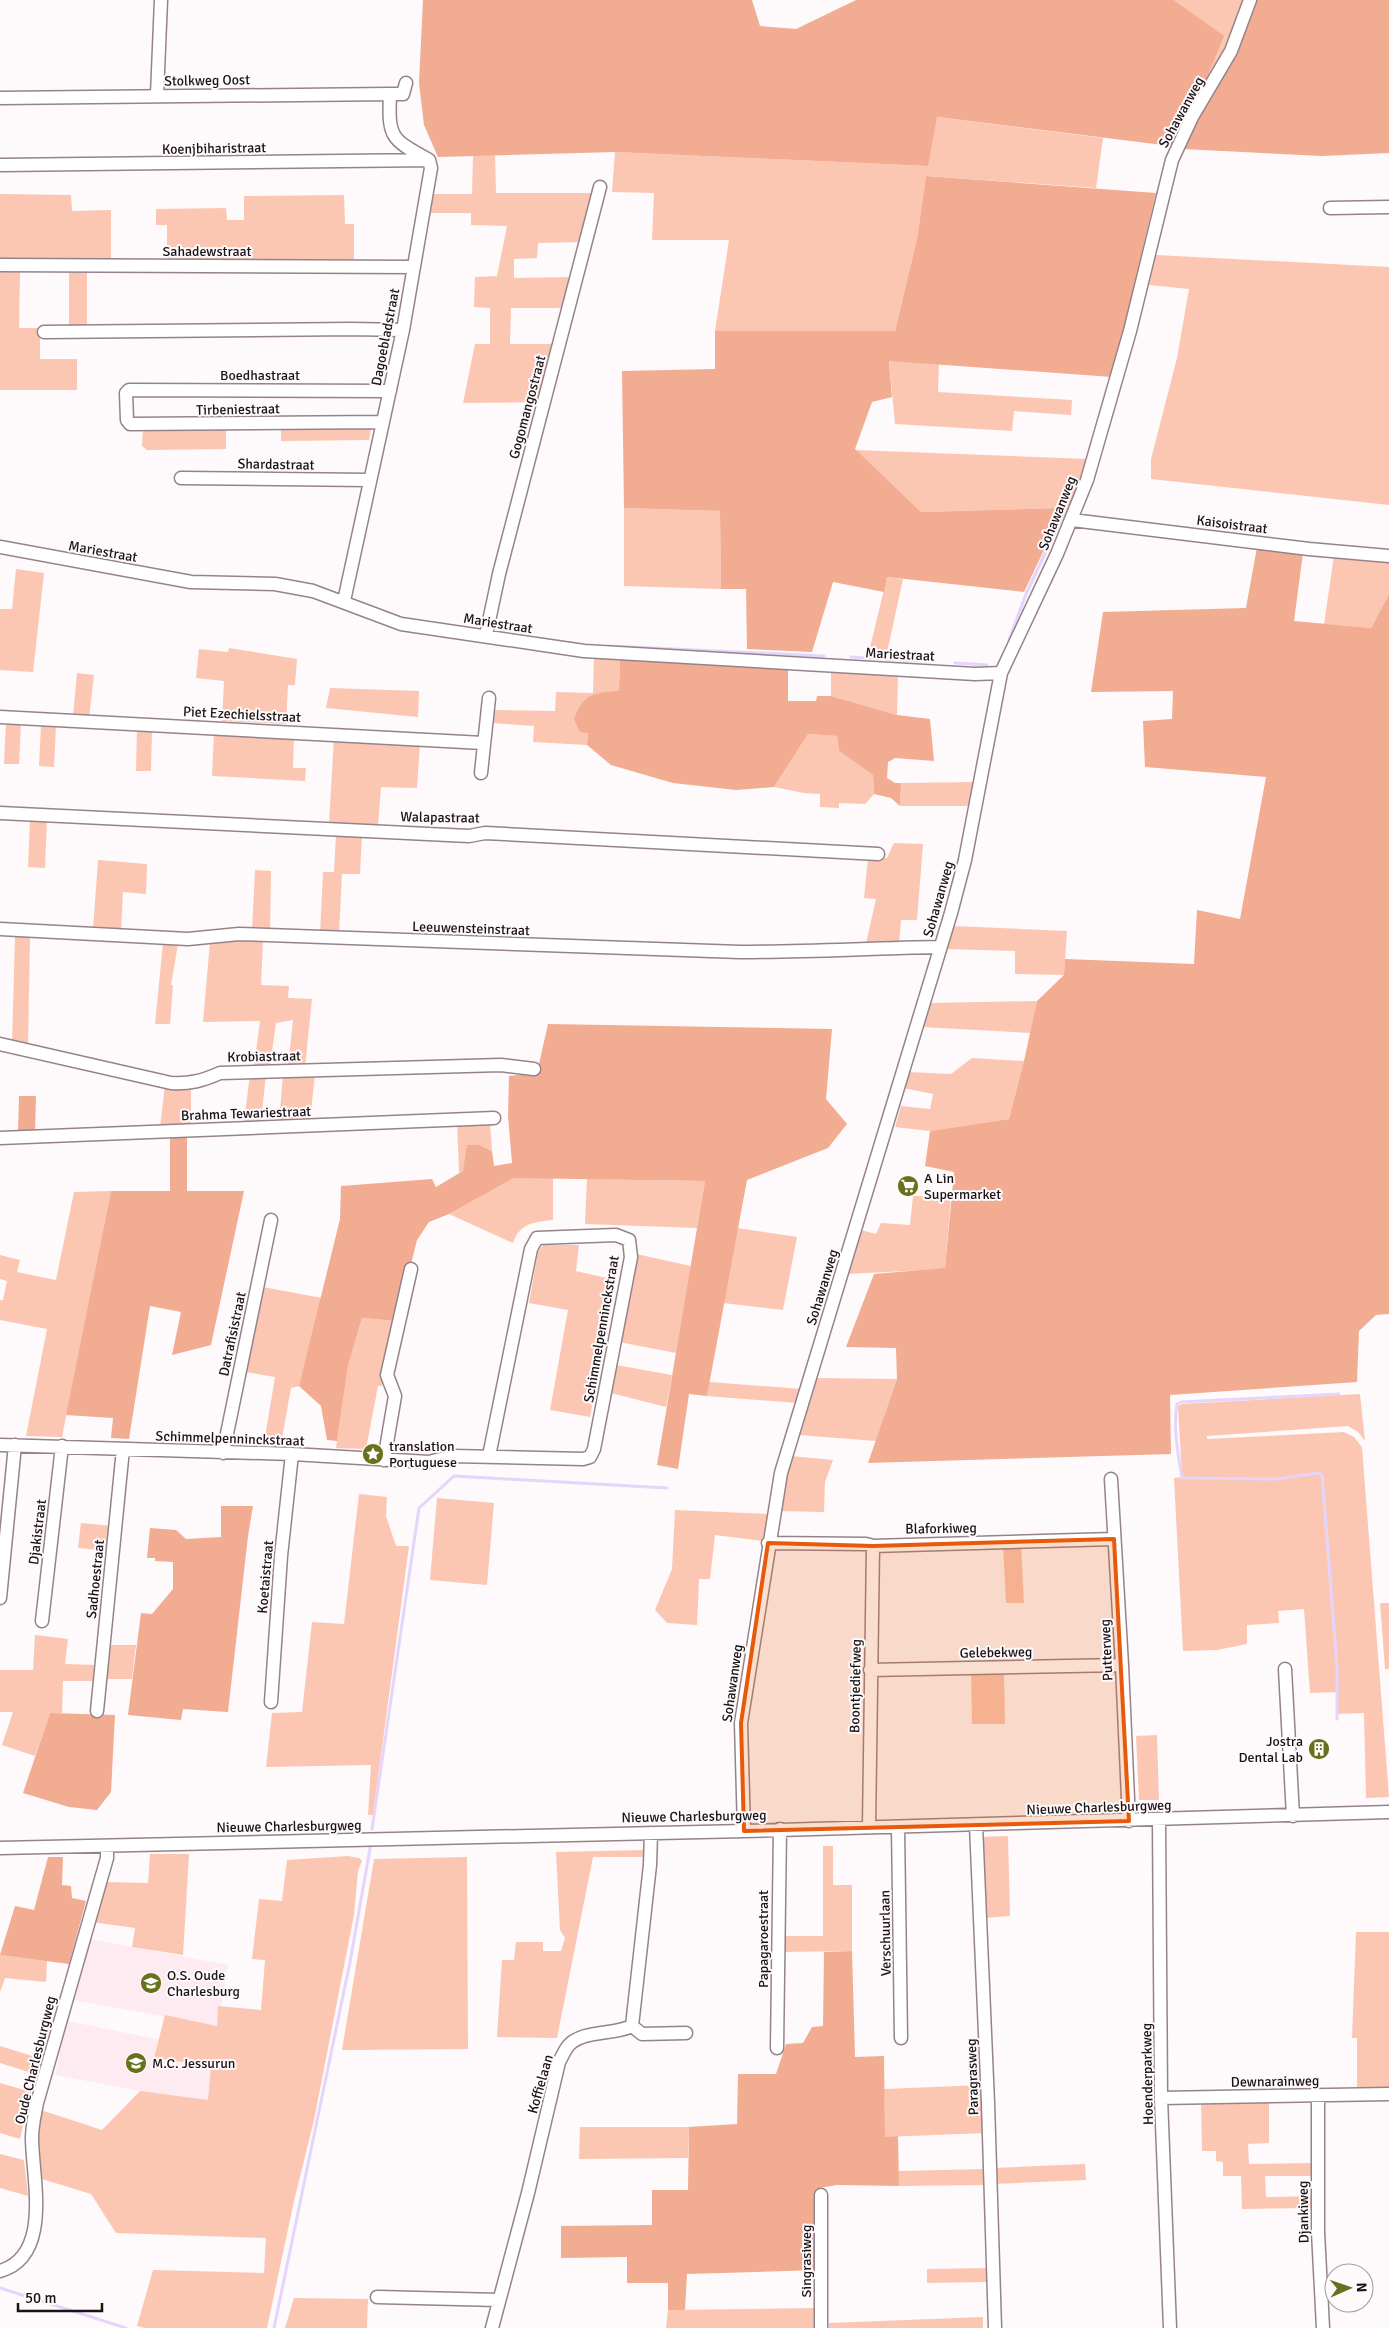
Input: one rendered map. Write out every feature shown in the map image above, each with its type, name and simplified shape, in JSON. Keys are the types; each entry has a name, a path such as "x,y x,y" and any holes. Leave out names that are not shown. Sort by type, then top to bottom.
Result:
{"street":[{"path":"157,96 161,0"},
{"name":"Sohawanweg","path":"744,1831 741,1724 768,1543 781,1473 965,860 1001,673 1072,520 1104,425 1152,246 1172,160 1192,117 1232,51 1250,0"},
{"path":"406,83 403,94 390,94 389,126 401,144 429,160"},
{"name":"Stolkweg Oost","path":"0,98 390,94"},
{"name":"Koenjbiharistraat","path":"0,165 429,160"},
{"name":"Dagoebladstraat","path":"344,602 403,330 431,168 429,160"},
{"name":"Gogomangostraat","path":"486,635 499,574 600,187"},
{"path":"1330,208 1389,207"},
{"name":"Sahadewstraat","path":"0,265 414,267"},
{"path":"44,332 403,330"},
{"name":"Boedhastraat","path":"129,390 390,391"},
{"name":"Tirbeniestraat","path":"129,390 126,393 127,420 130,424 383,422"},
{"name":"Shardastraat","path":"181,478 370,480"},
{"name":"Kaisoistraat","path":"1072,520 1300,548 1389,556"},
{"name":"Mariestraat","path":"0,547 191,582 275,584 313,591 401,624 486,635 584,652 975,674 1001,673"},
{"path":"481,773 488,698"},
{"name":"Piet Ezechielsstraat","path":"0,716 483,742"},
{"name":"Walapastraat","path":"0,813 469,836 485,833 878,854"},
{"name":"Leeuwensteinstraat","path":"0,929 188,939 238,934 740,952 796,952 858,948 940,948"},
{"name":"Krobiastraat","path":"0,1044 186,1084 198,1082 220,1072 501,1066 534,1069"},
{"name":"Brahma Tewariestraat","path":"0,1138 494,1118"},
{"name":"Datrafisistraat","path":"223,1453 271,1220"},
{"name":"Schimmelpenninckstraat","path":"0,1445 292,1454 429,1462 452,1456 584,1459 590,1456 594,1449 631,1256 629,1240 616,1235 537,1238 531,1249 489,1456"},
{"path":"384,1460 395,1396 387,1376 411,1269"},
{"path":"0,1598 15,1445"},
{"name":"Djakistraat","path":"42,1621 62,1446"},
{"name":"Sadhoestraat","path":"97,1711 123,1449"},
{"name":"Koetaistraat","path":"271,1702 281,1556 292,1454"},
{"name":"Putterweg","path":"1110,1479 1122,1665 1129,1821"},
{"name":"Blaforkiweg","path":"768,1543 866,1544 873,1546 1114,1539"},
{"name":"Boontjediefweg","path":"869,1827 873,1546"},
{"name":"Gelebekweg","path":"870,1670 1122,1665"},
{"path":"1285,1669 1293,1816"},
{"name":"Nieuwe Charlesburgweg","path":"0,1848 976,1825 1389,1812"},
{"name":"Hoenderparkweg","path":"1159,1820 1161,2098 1170,2328"},
{"name":"Paragrasweg","path":"976,1825 988,2111 994,2328"},
{"name":"Verschuurlaan","path":"898,1827 901,2038"},
{"name":"Papagaroestraat","path":"777,2048 780,1829"},
{"path":"651,1833 650,1865 632,2026 642,2034 686,2033"},
{"name":"Oude Charlesburgweg","path":"0,2271 12,2268 20,2260 27,2249 35,2223 37,2196 32,2136 37,2103 107,1858 107,1846"},
{"name":"Koffielaan","path":"492,2328 528,2193 559,2062 570,2044 591,2034 621,2032 632,2026"},
{"name":"Dewnarainweg","path":"1161,2098 1389,2094"},
{"name":"Djankiweg","path":"1318,2095 1318,2232 1323,2328"},
{"name":"Singrasiweg","path":"821,2195 821,2328"},
{"path":"376,2297 499,2300"}],"highlighted area":[{"path":"1114,1539 1129,1821 744,1831 741,1723 768,1543 873,1546"}],"shaded area":[{"path":"423,0 752,0 760,26 796,29 856,0 1174,0 1224,36 1201,92 1171,146 937,117 928,166 615,152 438,157 424,125 419,83"},
{"path":"1174,0 1244,0 1228,43 1201,92 1223,36"},
{"path":"1256,0 1389,0 1389,153 1322,156 1183,149 1186,138 1235,54"},
{"path":"936,117 1103,138 1096,188 926,176 917,239 895,331 715,331 729,240 652,240 654,193 612,192 615,152 927,166"},
{"path":"495,155 496,193 592,193 582,242 538,243 537,258 514,259 514,278 572,277 564,308 511,308 510,344 554,344 540,402 463,403 475,344 490,344 490,308 474,307 475,277 497,276 507,226 471,225 471,213 428,213 431,194 472,194 473,156"},
{"path":"926,176 1156,193 1112,377 889,361 892,397 872,402 855,449 921,512 1064,508 1024,592 887,577 884,592 833,582 812,652 747,649 746,589 721,589 720,511 624,508 622,371 715,369 715,331 895,331 917,239"},
{"path":"0,194 71,195 72,211 111,210 111,266 0,265"},
{"path":"344,195 345,224 354,224 354,264 167,265 167,225 156,225 156,209 226,208 227,220 244,220 244,196"},
{"path":"1156,255 1389,267 1389,505 1151,479 1151,459 1177,358 1189,289 1149,285"},
{"path":"69,270 87,270 87,329 69,329"},
{"path":"0,271 20,271 19,328 40,328 40,359 77,359 77,390 0,390"},
{"path":"889,360 939,364 938,392 1072,400 1071,415 1014,411 1012,431 895,424"},
{"path":"372,424 369,440 281,441 281,426"},
{"path":"226,426 226,449 147,450 142,446 143,429"},
{"path":"855,450 1087,459 1069,515 1061,515 1064,508 921,512"},
{"path":"624,508 720,511 721,589 624,586"},
{"path":"1257,547 1303,553 1294,621 1371,628 1389,594 1389,1314 1376,1315 1359,1331 1357,1382 1170,1395 1171,1454 868,1463 897,1379 896,1348 846,1347 874,1274 945,1268 954,1172 925,1166 930,1131 1009,1119 1037,1001 1064,975 1065,959 1194,964 1197,910 1240,919 1266,777 1145,767 1143,721 1172,719 1173,691 1091,692 1103,612 1246,608"},
{"path":"1334,556 1389,562 1389,594 1371,628 1324,624"},
{"path":"16,569 44,573 33,672 0,670 0,609 12,609"},
{"path":"887,577 903,579 886,657 868,656"},
{"path":"229,648 297,659 295,685 288,685 286,724 222,721 224,681 196,678 199,649 228,652"},
{"path":"594,657 620,659 619,691 588,733 587,745 533,742 534,726 490,723 491,710 555,711 556,692 593,693"},
{"path":"620,659 788,669 788,701 816,701 817,696 831,696 897,715 930,719 934,761 895,758 888,762 887,778 895,783 901,783 900,806 891,798 874,794 873,775 839,751 837,736 808,734 774,787 736,790 673,783 611,765 587,745 588,733 580,732 574,719 582,704 590,696 619,691"},
{"path":"831,671 898,675 897,715 831,696"},
{"path":"77,673 94,675 89,718 73,716"},
{"path":"330,688 419,691 418,717 326,708"},
{"path":"6,722 21,723 19,764 4,764"},
{"path":"41,725 56,726 54,767 39,766"},
{"path":"137,729 152,730 151,771 136,771"},
{"path":"214,733 294,736 293,768 306,768 305,781 212,776"},
{"path":"808,734 837,736 839,751 873,775 874,794 865,804 839,803 839,808 820,807 820,794 774,787"},
{"path":"334,737 420,743 417,788 381,787 378,826 329,824"},
{"path":"974,782 971,806 900,806 901,783"},
{"path":"30,819 47,820 45,868 28,867"},
{"path":"336,834 362,835 360,874 342,874 339,934 320,934 323,872 334,872"},
{"path":"894,843 923,844 917,920 901,920 899,943 866,943 876,899 864,898 868,858 887,858"},
{"path":"98,860 147,864 146,894 123,892 121,931 93,930"},
{"path":"255,870 271,871 270,932 252,930"},
{"path":"952,926 1067,931 1064,975 1015,974 1015,951 945,949"},
{"path":"15,937 30,937 28,1048 12,1044"},
{"path":"218,940 263,942 261,985 289,986 288,998 312,999 305,1067 288,1067 293,1020 276,1023 270,1066 254,1066 260,1021 203,1022 210,942"},
{"path":"163,943 178,944 171,985 173,985 170,1024 155,1024"},
{"path":"1037,1001 1031,1033 922,1027 929,1003"},
{"path":"548,1024 832,1029 826,1099 847,1124 828,1148 747,1180 707,1396 689,1394 678,1469 657,1465 705,1181 514,1178 449,1214 429,1222 417,1240 397,1321 362,1318 348,1366 337,1441 327,1440 321,1406 299,1386 340,1219 341,1186 432,1179 436,1187 463,1171 467,1145 479,1145 492,1151 494,1166 512,1163 508,1116 509,1076 537,1073"},
{"path":"972,1058 1024,1061 1009,1119 930,1131 895,1127 901,1106 930,1109 933,1094 903,1088 908,1072 951,1074"},
{"path":"315,1074 310,1121 279,1122 283,1075"},
{"path":"250,1075 266,1075 261,1120 244,1121"},
{"path":"165,1085 191,1087 191,1126 160,1127"},
{"path":"19,1096 36,1096 35,1131 18,1131"},
{"path":"490,1122 492,1151 479,1145 464,1171 459,1173 457,1123"},
{"path":"187,1134 187,1191 244,1191 211,1345 172,1355 181,1312 150,1306 129,1439 111,1438 113,1418 66,1415 111,1191 170,1191 170,1135"},
{"path":"514,1178 553,1178 553,1220 534,1223 524,1227 513,1243 449,1214"},
{"path":"587,1179 705,1181 697,1228 585,1224"},
{"path":"111,1191 62,1437 26,1436 47,1329 0,1320 0,1300 3,1300 7,1281 0,1279 0,1255 20,1260 17,1272 56,1280 74,1192"},
{"path":"913,1196 951,1196 945,1269 847,1274 861,1230 876,1234 881,1223 910,1225"},
{"path":"738,1228 797,1237 783,1310 723,1303"},
{"path":"543,1245 579,1245 576,1271 615,1280 590,1417 550,1410 568,1310 529,1303 538,1252"},
{"path":"636,1254 691,1266 676,1353 619,1342"},
{"path":"263,1287 322,1298 299,1386 291,1388 281,1444 264,1443 275,1377 245,1372"},
{"path":"362,1318 397,1321 382,1386 378,1386 366,1449 336,1448 348,1366"},
{"path":"616,1365 672,1375 666,1407 611,1393"},
{"path":"815,1378 897,1379 876,1441 799,1435"},
{"path":"709,1382 802,1389 798,1403 707,1396"},
{"path":"1360,1394 1365,1441 1358,1432 1348,1426 1207,1436 1207,1439 1344,1432 1354,1437 1362,1447 1389,1797 1366,1798 1364,1713 1337,1714 1337,1692 1310,1693 1304,1609 1278,1611 1279,1623 1247,1625 1247,1644 1217,1650 1183,1651 1174,1478 1182,1477 1178,1406 1182,1404"},
{"path":"791,1456 833,1460 825,1482 824,1512 778,1511"},
{"path":"359,1494 387,1497 386,1516 396,1546 409,1546 373,1815 368,1815 371,1765 266,1767 272,1713 302,1712 312,1622 344,1624"},
{"path":"437,1498 494,1503 487,1585 430,1580"},
{"path":"221,1506 253,1506 228,1712 183,1709 181,1720 128,1715 141,1613 152,1614 173,1589 173,1562 155,1561 155,1558 147,1558 150,1528 176,1530 186,1539 221,1537"},
{"path":"675,1510 768,1514 763,1541 715,1535 710,1579 699,1579 697,1625 667,1623 655,1610 672,1569"},
{"path":"81,1523 112,1526 110,1551 78,1548"},
{"path":"1021,1545 1024,1603 1006,1603 1003,1546"},
{"path":"1380,1603 1389,1603 1389,1669 1385,1669"},
{"path":"35,1635 68,1639 65,1664 97,1665 96,1681 63,1681 62,1713 50,1713 35,1756 2,1745 13,1712 0,1712 0,1670 33,1670"},
{"path":"106,1645 136,1645 132,1679 102,1679"},
{"path":"1004,1671 1005,1724 972,1724 971,1672"},
{"path":"50,1713 115,1715 111,1792 97,1810 69,1807 23,1793"},
{"path":"1157,1735 1159,1800 1139,1800 1136,1736"},
{"path":"1008,1836 1010,1916 984,1918 981,1837"},
{"path":"823,1846 833,1846 833,1885 852,1885 852,1951 783,1952 783,1936 823,1936"},
{"path":"645,1850 645,1857 593,1857 557,2038 497,2037 502,1960 514,1960 516,1942 543,1942 543,1951 561,1951 565,1938 560,1930 556,1852"},
{"path":"150,1854 189,1854 183,1955 132,1947 135,1928 91,1922 104,1882 148,1883"},
{"path":"348,1856 359,1858 362,1861 358,1871 354,1915 314,2120 294,2201 267,2328 145,2328 137,2326 153,2270 264,2273 266,2238 116,2233 91,2194 42,2179 35,2134 41,2110 102,2130 140,2091 208,2100 211,2066 154,2058 165,2015 217,2026 218,2006 261,2010 265,1960 252,1959 259,1899 282,1901 287,1860"},
{"path":"48,1857 63,1857 62,1885 71,1886 72,1898 86,1901 69,1964 0,1955 15,1906 34,1910"},
{"path":"467,1857 468,2049 342,2050 374,1859"},
{"path":"1356,1932 1389,1932 1389,2089 1357,2090 1357,2038 1352,2038"},
{"name":"O.S. Oude Charlesburg","path":"91,1939 228,1965 218,2026 73,2000"},
{"path":"852,1951 855,2057 884,2056 885,2137 898,2136 899,2186 837,2185 819,2188 817,2270 687,2274 685,2310 668,2310 668,2283 627,2283 627,2257 561,2258 561,2226 652,2225 652,2190 688,2190 689,2127 737,2124 738,2074 776,2074 786,2044 803,2043 812,2027 823,2026 824,1952"},
{"path":"0,1955 47,1961 46,1982 5,1978 0,1992"},
{"name":"M.C. Jessurun","path":"67,2021 216,2051 211,2104 55,2075"},
{"path":"0,2046 42,2059 38,2075 0,2063"},
{"path":"0,2083 31,2092 20,2139 0,2133"},
{"path":"984,2085 985,2133 885,2137 884,2089"},
{"path":"1269,2100 1269,2143 1248,2144 1249,2164 1313,2163 1313,2176 1265,2176 1266,2197 1314,2196 1314,2208 1242,2209 1241,2176 1223,2176 1223,2162 1216,2161 1216,2151 1202,2151 1201,2101"},
{"path":"580,2127 689,2127 688,2158 579,2159"},
{"path":"0,2154 24,2160 28,2196 0,2188"},
{"path":"1085,2164 1086,2180 995,2184 995,2168"},
{"path":"985,2169 985,2185 899,2186 898,2171"},
{"path":"987,2268 988,2282 927,2283 927,2269"},
{"path":"294,2298 368,2299 367,2328 285,2328"},
{"path":"816,2308 819,2328 666,2328 668,2310"},
{"path":"983,2317 983,2328 829,2328 829,2323"}],"waterway":[{"path":"1009,640 1026,594 1065,511"},
{"path":"610,646 824,656"},
{"path":"851,657 921,661"},
{"path":"955,663 987,665"},
{"path":"1337,1719 1337,1667 1322,1475 1318,1473 1276,1479 1182,1478 1176,1441 1176,1423 1177,1404 1181,1402 1339,1394"},
{"path":"372,1829 419,1508 454,1476 667,1488"},
{"path":"274,2328 350,1962 371,1843"},
{"path":"0,2288 126,2328"}],"place":[{"name":"A Lin Supermarket","path":"908,1186"},
{"name":"translation Portuguese","path":"373,1454"},
{"name":"Jostra Dental Lab","path":"1319,1749"},
{"name":"O.S. Oude Charlesburg","path":"151,1983"},
{"name":"M.C. Jessurun","path":"136,2063"}]}
